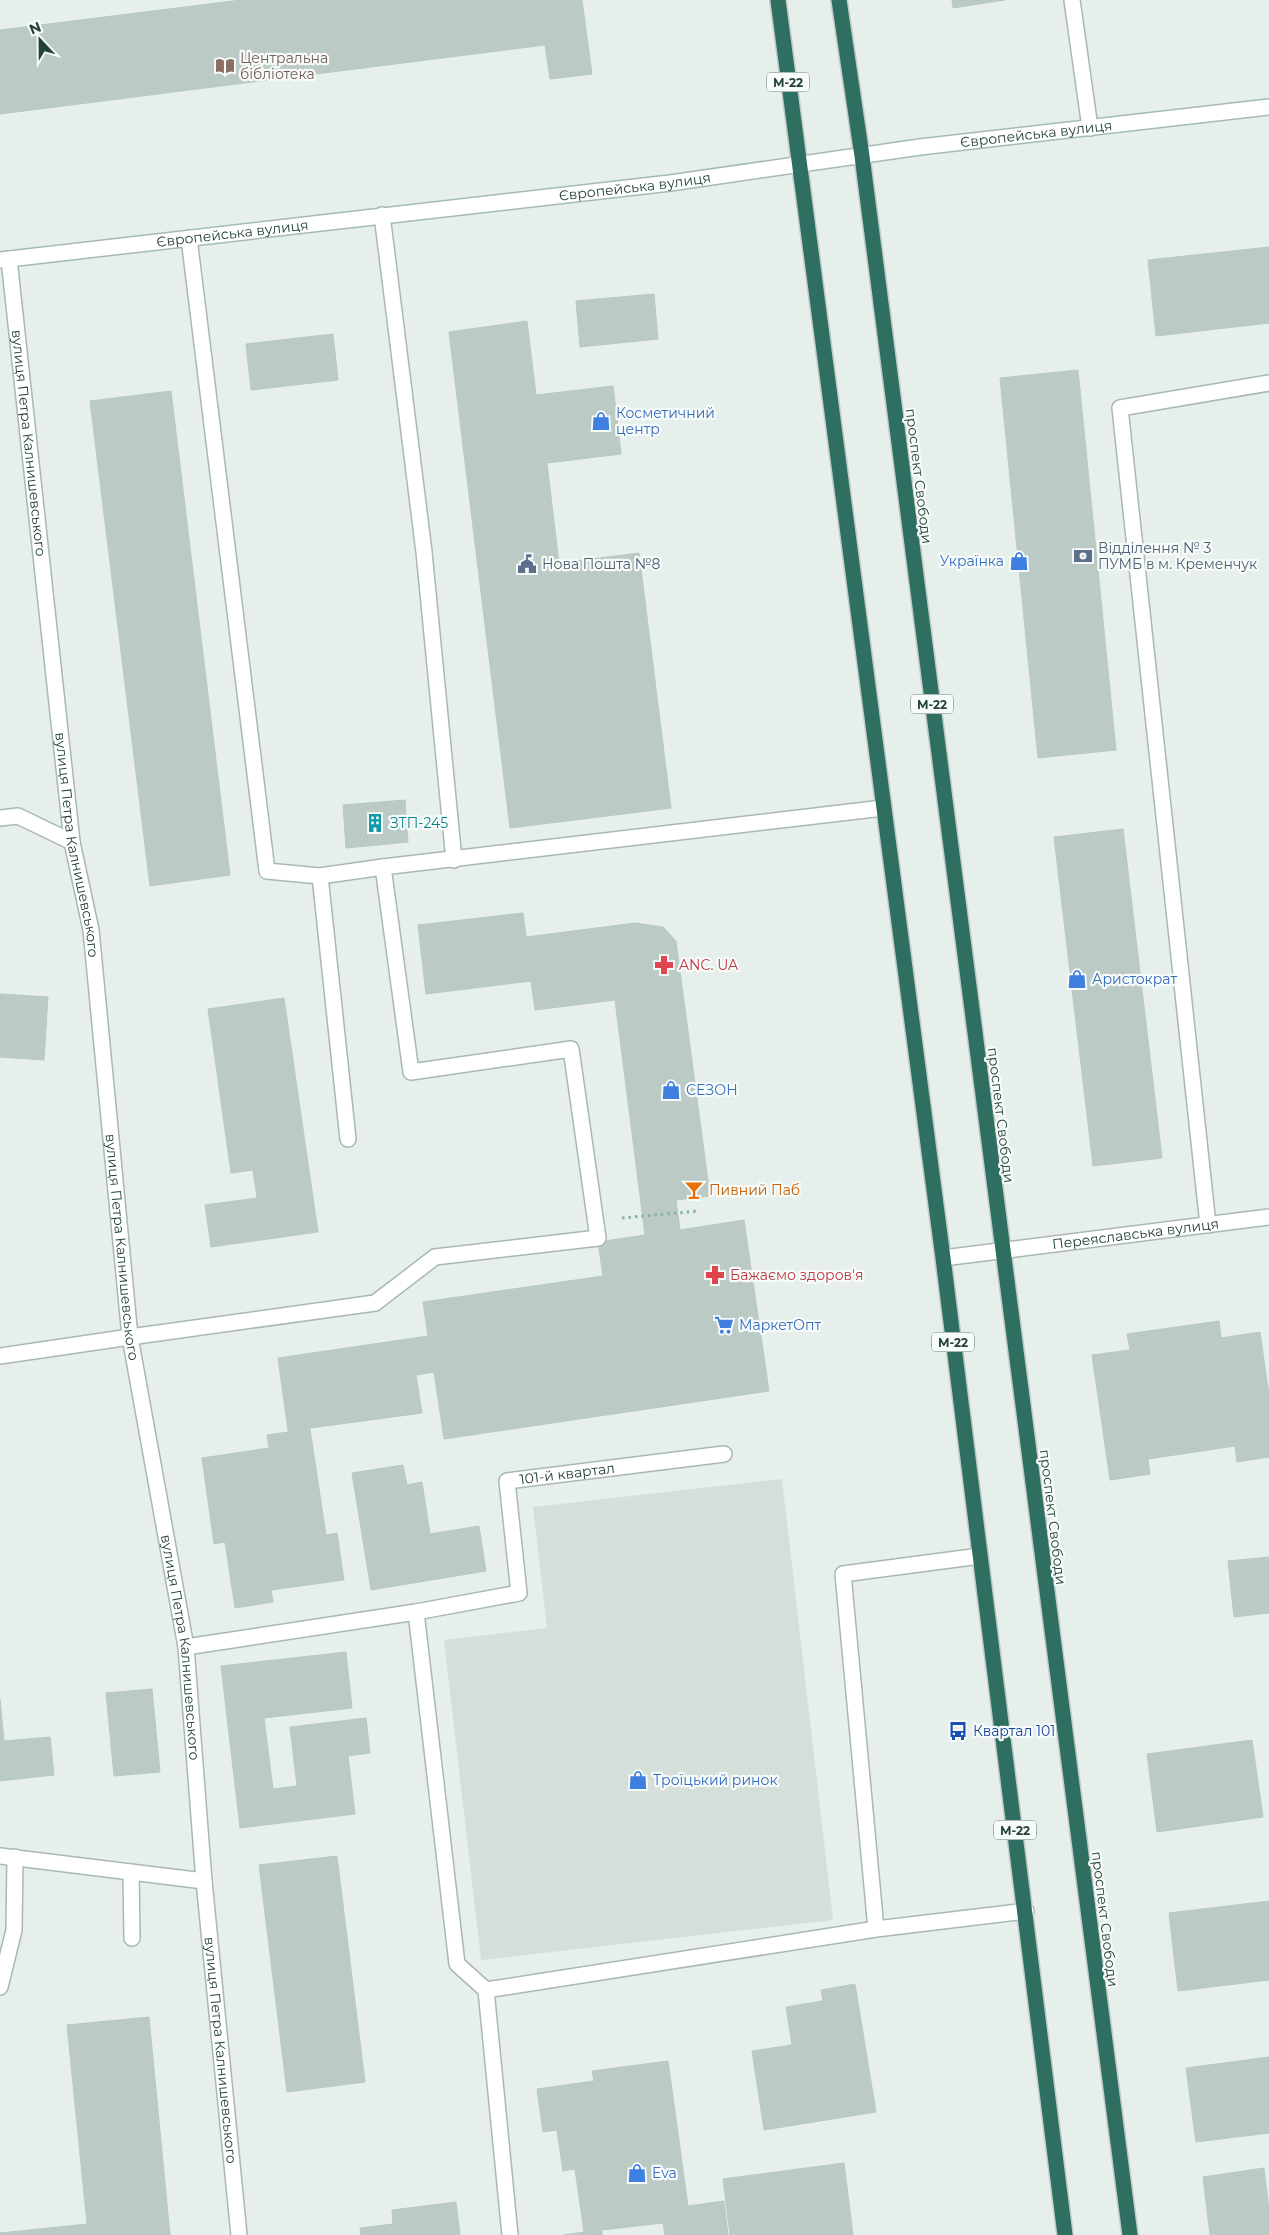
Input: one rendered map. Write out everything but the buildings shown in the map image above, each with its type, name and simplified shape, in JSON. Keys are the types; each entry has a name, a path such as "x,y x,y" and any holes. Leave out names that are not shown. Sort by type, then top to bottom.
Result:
{"highway":[{"name":"М-22","path":"778,0 943,1258 1065,2235"},
{"name":"проспект Свободи","path":"839,0 862,156 1130,2235"}],"street":[{"path":"1072,0 1090,128"},
{"name":"Європейська вулиця","path":"5,260 694,180 798,164 1269,107"},
{"path":"382,216 424,552 454,860"},
{"path":"189,238 267,872 320,876 883,808"},
{"name":"вулиця Петра Калнишевського","path":"5,260 72,842 91,930 130,1337 186,1647 204,1882 239,2235"},
{"path":"1208,1225 1120,408 1269,383"},
{"path":"0,818 18,816 72,842"},
{"path":"0,1356 376,1303 435,1257 598,1238 571,1049 411,1072 383,867"},
{"path":"320,876 348,1139"},
{"name":"Переяславська вулиця","path":"943,1258 1269,1217"},
{"name":"101-й квартал","path":"416,1612 519,1593 507,1481 724,1454"},
{"path":"876,1929 843,1574 980,1556"},
{"path":"186,1647 416,1612 457,1964 486,1990 510,2235"},
{"path":"0,1987 14,1930 8,1857 204,1882"},
{"path":"131,1872 132,1938"},
{"path":"486,1990 876,1929 1026,1911"}],"path":[{"path":"596,1220 698,1211"}],"shaded area":[{"name":"Троїцький ринок","path":"782,1479 833,1920 481,1960 444,1640 547,1628 533,1507"}],"place":[{"name":"Центральна бібліотека","path":"225,66"},
{"name":"Косметичний центр","path":"601,421"},
{"name":"Відділення № 3 ПУМБ в м. Кременчук","path":"1083,556"},
{"name":"Українка","path":"1019,561"},
{"name":"Нова Пошта №8","path":"527,564"},
{"name":"ЗТП-245","path":"375,823"},
{"name":"ANC. UA","path":"664,965"},
{"name":"Аристократ","path":"1077,979"},
{"name":"СЕЗОН","path":"671,1090"},
{"name":"Пивний Паб","path":"694,1190"},
{"name":"Бажаємо здоров'я","path":"715,1275"},
{"name":"МаркетОпт","path":"724,1325"},
{"name":"Квартал 101","path":"958,1731"},
{"name":"Троїцький ринок","path":"638,1780"},
{"name":"Eva","path":"637,2173"}]}
